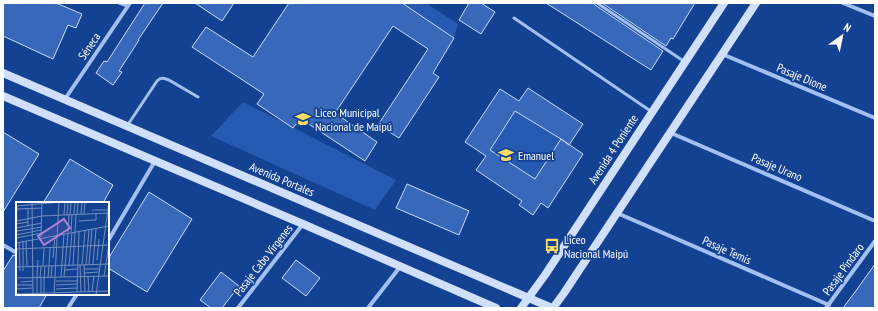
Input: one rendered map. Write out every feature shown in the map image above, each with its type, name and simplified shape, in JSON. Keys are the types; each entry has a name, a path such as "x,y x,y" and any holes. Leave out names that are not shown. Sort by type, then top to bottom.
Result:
{"main road":[{"name":"Avenida 4 Poniente","path":"521,308 545,275 724,3"},
{"path":"552,308 564,293 756,3"},
{"name":"Avenida Portales","path":"3,73 552,308"},
{"path":"3,96 496,308"}],"street":[{"path":"120,3 129,5"},
{"path":"843,3 875,16"},
{"name":"Séneca","path":"65,99 129,5"},
{"name":"Pasaje Dione","path":"722,54 875,118"},
{"name":"Pasaje Urano","path":"671,133 875,221"},
{"path":"109,239 155,161"},
{"name":"Pasaje Temis","path":"617,213 827,306"},
{"name":"Pasaje Cabo Vírgenes","path":"238,308 303,224"},
{"name":"Pasaje Pindaro","path":"827,306 875,241"},
{"path":"3,245 16,252"},
{"path":"368,308 400,267"},
{"path":"68,308 76,295"}],"lane":[{"path":"597,3 685,62"},
{"path":"514,18 652,112"},
{"path":"127,126 160,78 169,80 198,97"}],"shaded area":[{"path":"402,3 426,3 458,24 454,38"},
{"path":"243,102 396,180 375,210 211,136"},
{"path":"515,111 561,139 535,179 490,150"}],"building":[{"path":"3,3 56,3 82,14 76,28 68,25 53,59 3,36"},
{"path":"145,3 163,3 119,71 122,72 113,85 96,73 104,61 107,62"},
{"path":"195,3 234,3 222,21"},
{"path":"289,3 402,3 454,38 433,73 439,77 399,138 378,125 428,49 393,26 335,113 377,142 365,161 304,121 301,126 296,124 293,128 257,104 264,94 192,47 206,27 253,57"},
{"path":"469,3 481,3 495,12 481,34 459,20"},
{"path":"546,3 594,3 663,51 651,70"},
{"path":"602,3 695,3 673,39 671,38 666,46"},
{"path":"528,88 583,124 569,145 583,154 548,208 541,203 533,215 519,205 522,201 476,170 486,156 465,142 500,89 519,101","holes":["515,111 561,139 535,179 490,150"]},
{"path":"3,132 39,154 3,212"},
{"path":"70,159 113,185 104,202 44,202"},
{"path":"407,184 469,211 459,235 396,208"},
{"path":"149,192 192,219 147,292 109,269 109,257"},
{"path":"13,255 16,256 16,295 46,295 39,308 3,308 3,271"},
{"path":"296,260 320,278 306,296 282,278"},
{"path":"875,264 875,308 843,308 855,292"},
{"path":"221,272 239,286 222,308 211,308 200,300"}],"place":[{"name":"Liceo Municipal Nacional de Maipú","path":"303,119"},
{"name":"Emanuel","path":"506,155"},
{"name":"Liceo Nacional Maipú","path":"552,246"}]}
